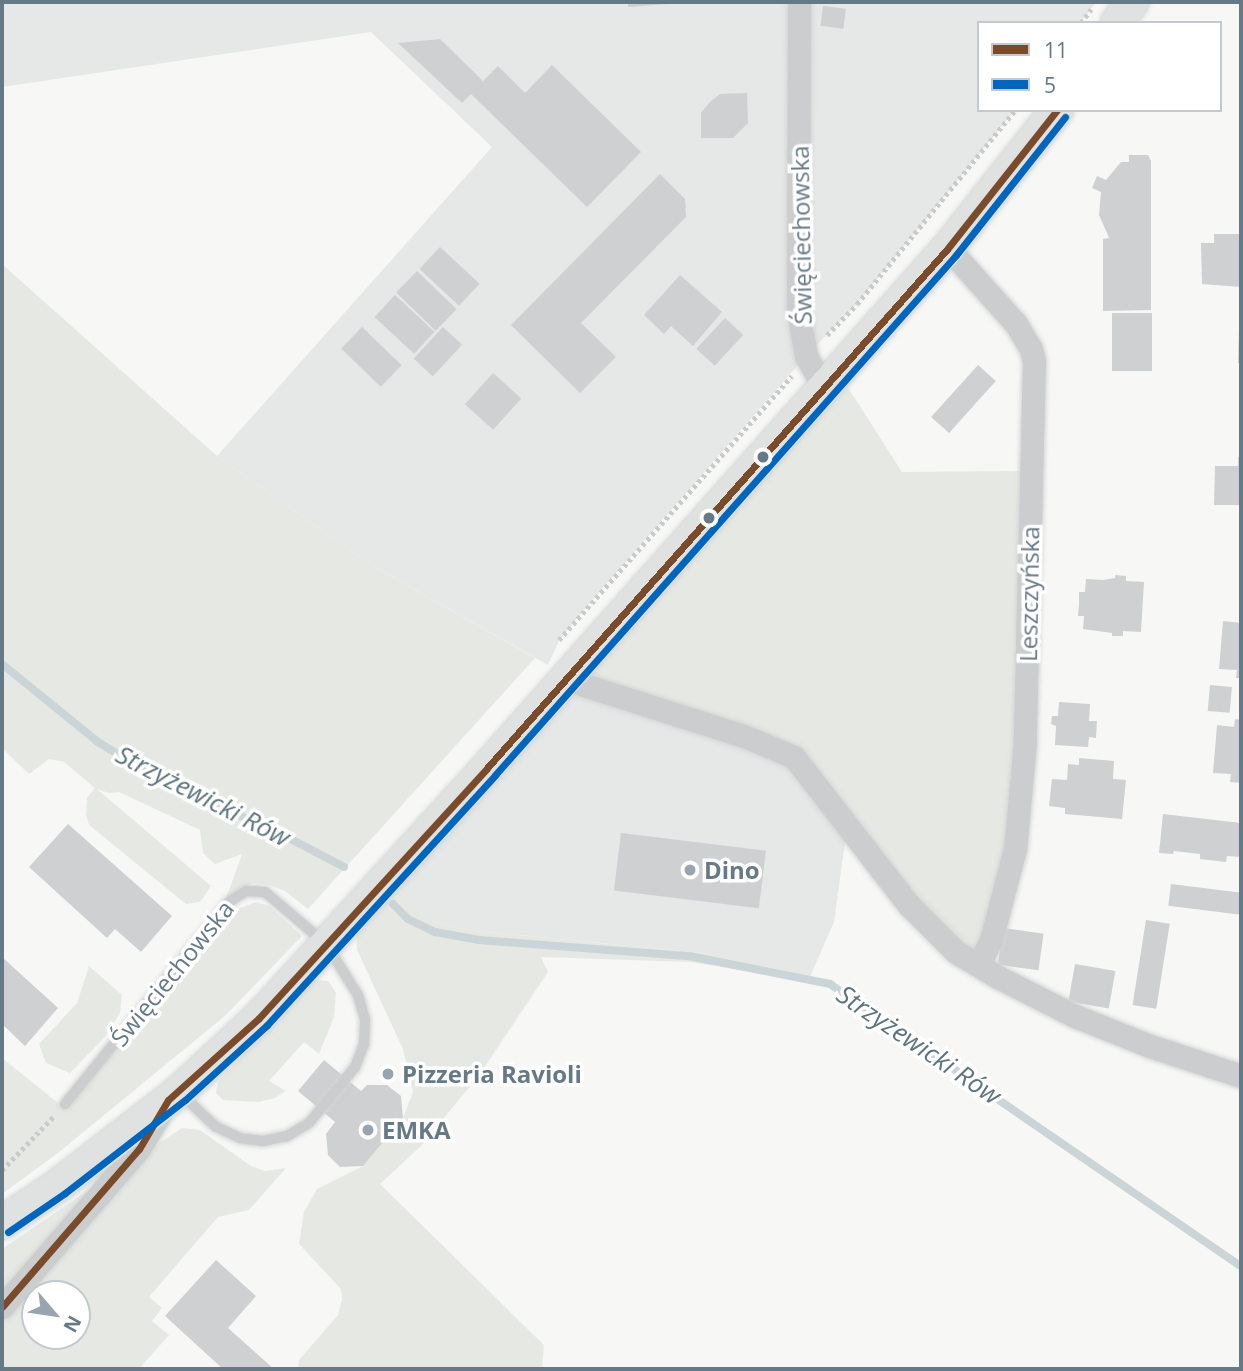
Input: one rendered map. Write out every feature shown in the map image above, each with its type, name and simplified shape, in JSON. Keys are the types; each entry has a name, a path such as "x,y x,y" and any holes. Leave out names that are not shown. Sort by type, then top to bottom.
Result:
{"street":[{"name":"Święciechowska","path":"799,2 799,311 806,356 824,388"},
{"path":"1118,21 1132,2"},
{"path":"2,1223 59,1185 174,1096 259,1018 948,248 1054,112"},
{"name":"Leszczyńska","path":"948,248 1016,324 1034,361 1025,743 1015,849 991,940 978,965"},
{"path":"565,679 744,736 794,757 909,905 956,951 1075,1016 1150,1046 1241,1076"},
{"path":"2,1307 139,1149 174,1096"}],"lane":[{"name":"Święciechowska","path":"65,1104 237,895 246,891 265,892 326,944 358,995 365,1019 364,1044 355,1068 309,1123 287,1136 263,1141 240,1138 216,1127 174,1096"}],"path":[{"path":"1082,21 1096,2"},
{"path":"2,1170 65,1104"}],"shaded area":[{"path":"2,2 1096,2 1082,21 977,21 977,112 1013,112 857,304 806,356 588,605 559,641 548,665 372,565 217,456 492,147 371,32 2,87"},
{"path":"2,264 217,456 372,565 535,658 308,909 285,891 266,884 253,883 226,899 242,854 215,864 203,853 200,830 119,792 109,793 97,789 211,886 200,902 186,904 89,825 86,815 87,798 95,788 64,762 49,759 29,774 2,748"},
{"path":"847,386 902,472 1032,471 1015,849 978,965 956,952 794,757 579,685"},
{"path":"565,679 776,748 850,832 845,842 834,922 809,979 703,953 467,930 428,920 387,878"},
{"path":"387,878 428,920 467,930 703,953 808,975 830,984 690,962 541,957 548,972 480,1074 421,1146 380,1184 544,1345 542,1369 298,1369 299,1360 338,1315 342,1300 341,1289 299,1244 304,1212 317,1189 363,1166 403,1118 413,1092 403,1049 357,950 356,927"},
{"path":"256,902 269,906 302,936 226,1015 58,1153 2,1194 2,1058 63,1107 192,954 240,908"},
{"path":"89,966 122,995 120,1013 105,1037 70,1073 46,1063 39,1044 77,1003"},
{"path":"315,980 328,981 336,993 334,1017 319,1054 304,1042 269,1081 286,1091 275,1098 258,1102 223,1100 216,1093 218,1082"},
{"path":"182,1128 200,1130 251,1166 265,1171 286,1168 249,1210 218,1217 149,1297 162,1308 152,1321 169,1335 139,1369 2,1369 2,1320 21,1299 21,1350 91,1350 91,1280 37,1280 159,1143"},
{"path":"103,1180 2,1296 2,1249"}],"building":[{"path":"628,2 668,2 668,4 628,7"},
{"path":"823,6 846,9 843,29 821,26"},
{"path":"440,39 483,81 498,66 525,93 552,65 641,152 587,207 471,94 462,103 398,43"},
{"path":"747,93 748,123 733,138 701,138 701,113 710,102 720,94"},
{"path":"1129,155 1148,155 1151,161 1151,310 1103,311 1103,239 1109,238 1099,215 1101,192 1092,188 1097,176 1106,180 1121,162 1129,162"},
{"path":"660,174 685,199 686,217 581,323 616,357 580,393 511,325"},
{"path":"1214,234 1241,234 1241,287 1202,284 1201,243 1214,243"},
{"path":"440,247 479,284 459,306 420,269"},
{"path":"417,271 457,309 436,331 396,293"},
{"path":"680,275 722,312 693,346 671,326 664,334 644,315"},
{"path":"395,295 434,332 414,354 375,317"},
{"path":"1112,313 1152,313 1152,371 1112,371"},
{"path":"725,318 743,335 715,366 696,349"},
{"path":"362,327 402,365 381,387 341,349"},
{"path":"443,327 462,345 433,376 414,358"},
{"path":"1241,327 1241,363 1238,363"},
{"path":"978,365 996,381 949,433 931,417"},
{"path":"493,373 521,398 493,430 465,404"},
{"path":"1238,457 1241,457 1241,505 1214,505 1215,466 1238,466"},
{"path":"1115,575 1126,576 1126,581 1144,582 1141,632 1123,631 1123,636 1112,636 1112,633 1083,629 1084,616 1078,616 1079,592 1085,592 1086,579 1103,580 1115,578"},
{"path":"1223,621 1241,623 1241,678 1236,678 1237,670 1219,669"},
{"path":"1210,685 1232,687 1230,713 1208,711"},
{"path":"1059,702 1090,704 1089,721 1097,721 1096,738 1089,737 1088,747 1055,745 1056,726 1051,724 1052,716 1058,716"},
{"path":"1235,719 1241,720 1241,783 1230,782 1231,774 1213,773 1217,725 1234,727"},
{"path":"1079,758 1114,761 1113,779 1126,780 1122,819 1065,814 1065,808 1049,806 1052,779 1067,780 1068,764 1079,765"},
{"path":"1163,814 1241,823 1241,857 1227,856 1226,862 1200,859 1200,854 1174,851 1173,854 1159,853"},
{"path":"68,824 172,916 141,952 115,929 107,938 29,867"},
{"name":"Dino","path":"621,833 766,851 759,908 614,891"},
{"path":"1171,884 1241,893 1239,914 1168,906"},
{"path":"1146,920 1170,924 1156,1009 1133,1005"},
{"path":"1003,928 1044,934 1038,970 998,965"},
{"path":"2,957 58,1008 25,1046 2,1024"},
{"path":"1075,964 1115,971 1109,1009 1068,1001"},
{"path":"324,1060 361,1091 367,1085 387,1085 401,1096 403,1118 363,1166 340,1167 328,1155 326,1134 335,1122 298,1091"},
{"path":"216,1260 256,1296 228,1328 274,1369 223,1369 165,1316"}],"waterway":[{"name":"Strzyżewicki Rów","path":"2,664 98,742 158,779 281,834 344,867"},
{"name":"Strzyżewicki Rów","path":"393,904 408,919 435,932 479,940 689,956 830,984 1241,1266"}],"transit line":[{"name":"11","path":"2,1307 139,1149 168,1100 259,1018 487,768 948,248 1055,112"},
{"name":"5","path":"8,1232 65,1193 185,1100 267,1025 495,775 956,255 1065,117"}],"place":[{"name":"Dino","path":"690,870"},
{"name":"Pizzeria Ravioli","path":"388,1074"},
{"name":"EMKA","path":"368,1130"}]}
